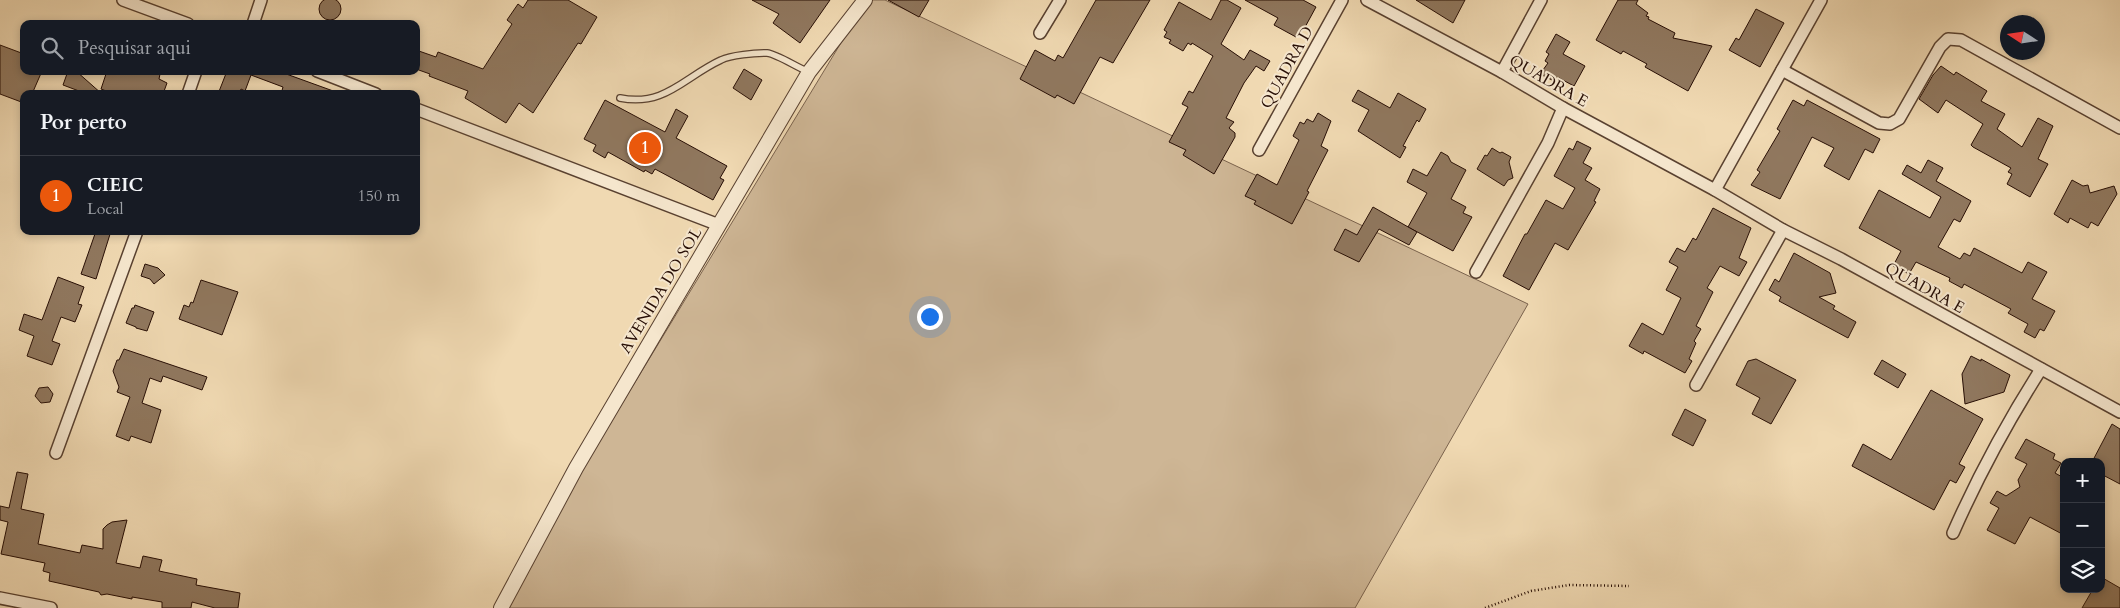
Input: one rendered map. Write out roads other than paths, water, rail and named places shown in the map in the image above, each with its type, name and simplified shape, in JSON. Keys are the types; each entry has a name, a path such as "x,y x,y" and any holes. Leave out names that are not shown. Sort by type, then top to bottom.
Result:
{"street":[{"path":"123,0 177,20"},
{"path":"254,20 261,0"},
{"name":"AVENIDA DO SOL","path":"501,608 576,468 809,72 865,0"},
{"path":"1040,33 1060,0"},
{"name":"QUADRA D","path":"1259,150 1342,0"},
{"name":"QUADRA E","path":"1366,0 1502,72 1563,108 1715,190 1783,230 1841,259 2120,412"},
{"path":"1502,72 1541,0"},
{"path":"1715,190 1820,0"},
{"path":"1782,70 1879,123 1890,124 1899,119 1940,47 1948,39 1961,40 2120,128"},
{"path":"189,90 195,75"},
{"path":"327,75 366,90"},
{"path":"1476,272 1548,143 1563,108"},
{"path":"420,111 719,226"},
{"path":"1696,385 1783,230"},
{"path":"56,453 136,235"},
{"path":"1953,533 1968,499 2015,411 2041,369"},
{"path":"0,598 51,608"}],"lane":[{"path":"620,98 632,100 656,98 722,59 737,56 768,53 809,72"}],"place":[{"name":"CIEIC","path":"645,148"}]}
